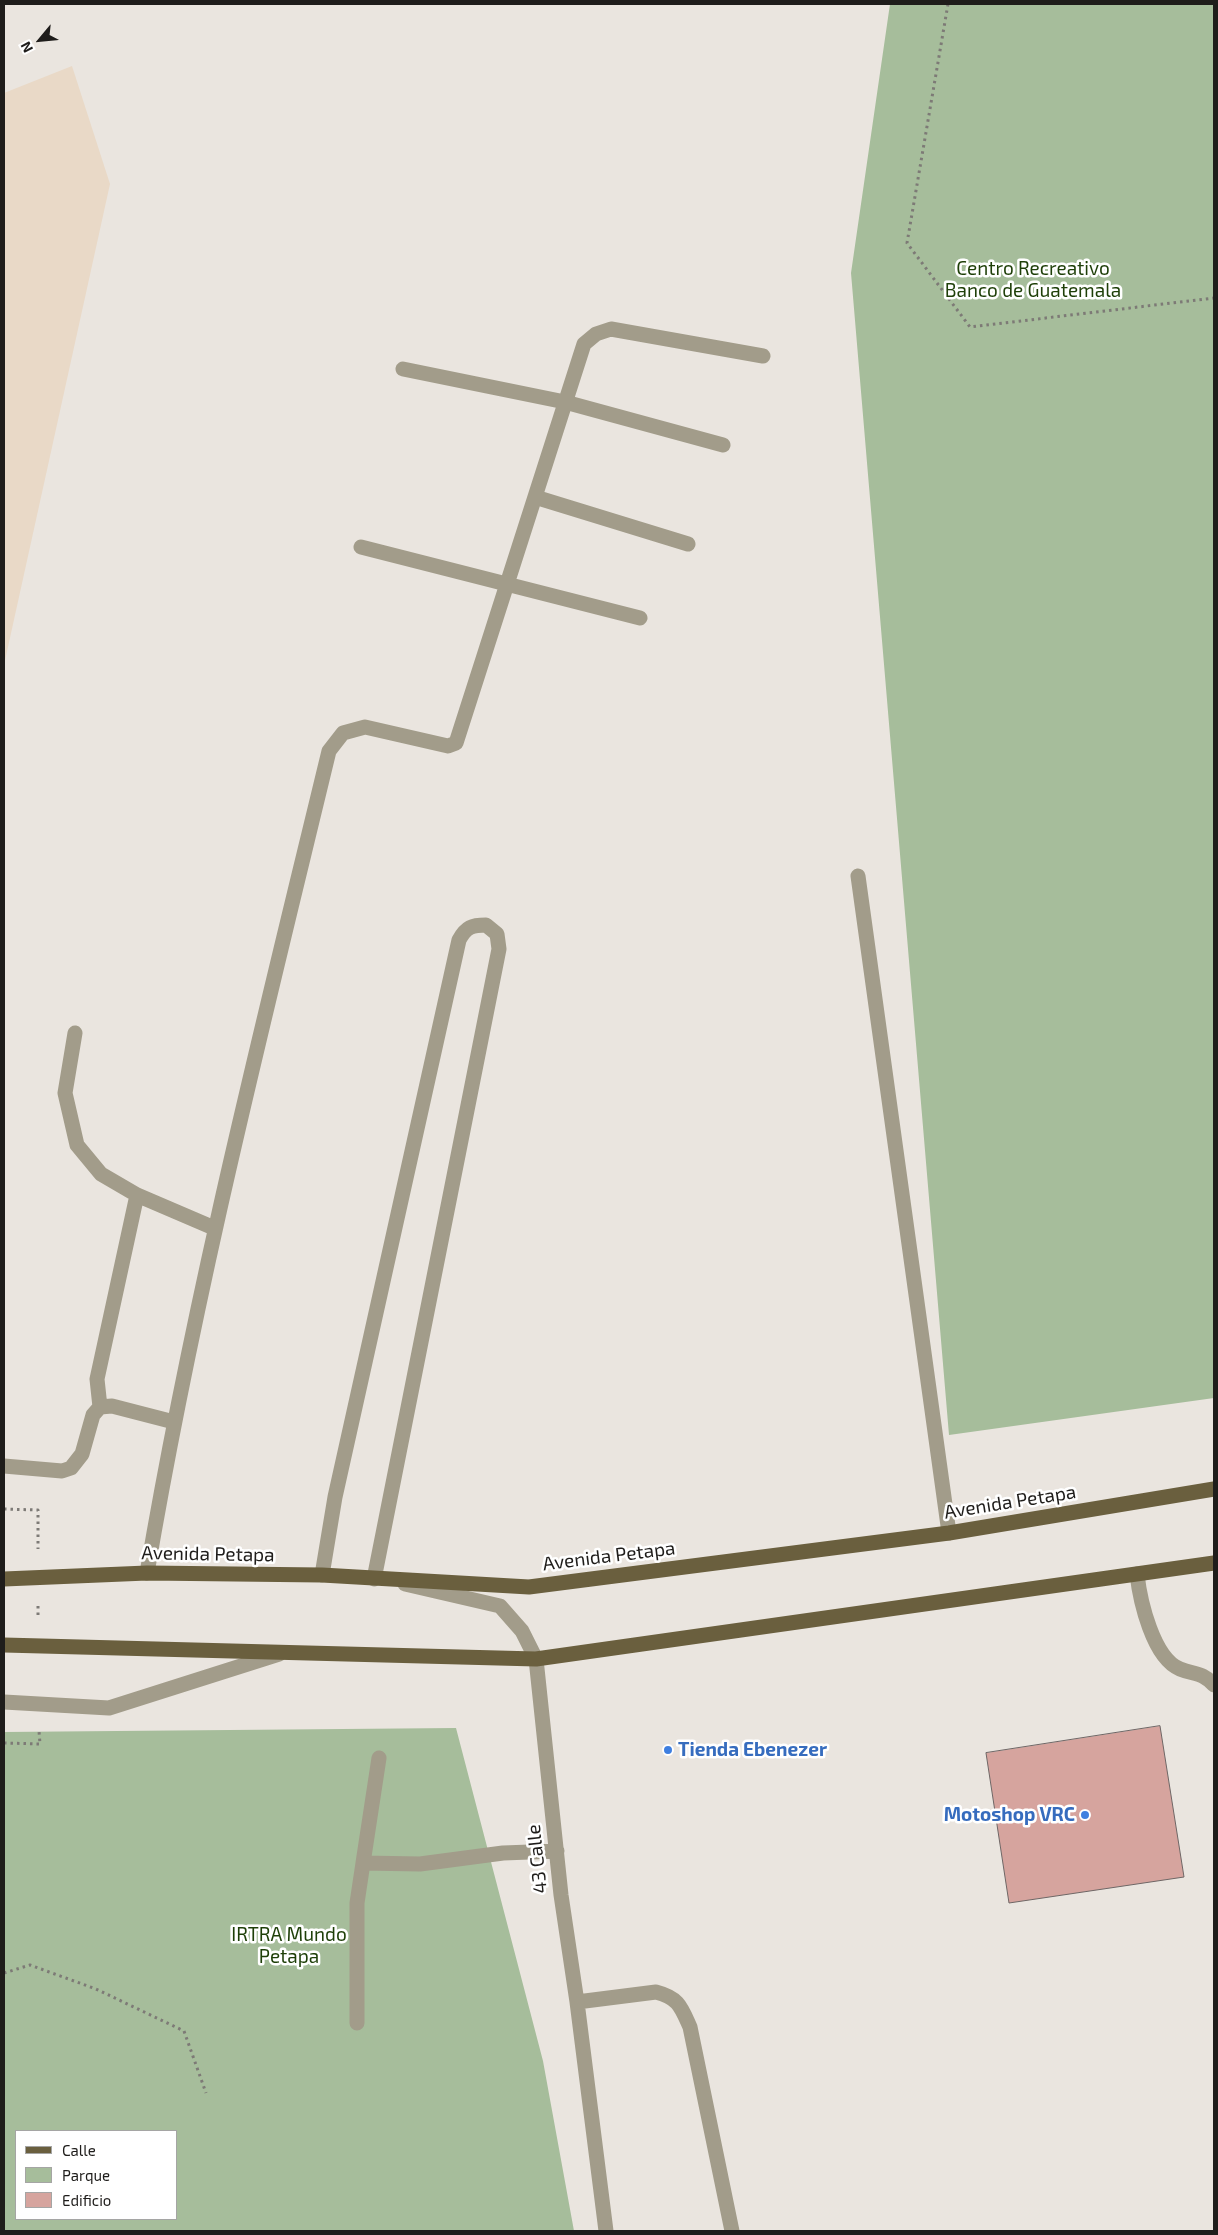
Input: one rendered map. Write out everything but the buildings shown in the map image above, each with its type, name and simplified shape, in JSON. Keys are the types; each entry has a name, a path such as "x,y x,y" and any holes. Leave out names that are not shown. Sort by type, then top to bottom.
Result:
{"main road":[{"name":"Avenida Petapa","path":"4,1579 146,1573 322,1575 381,1580 529,1587 949,1533 1214,1489"},
{"path":"4,1645 536,1659 1214,1563"}],"street":[{"path":"146,1573 174,1422 214,1228 329,752 343,733 365,727 448,746 456,743 584,344 596,334 610,329 763,356"},
{"path":"403,369 565,402 723,445"},
{"path":"535,497 688,544"},
{"path":"361,547 640,618"},
{"path":"858,876 949,1533"},
{"path":"322,1575 335,1497 459,940 464,931 473,925 486,925 497,934 499,949 381,1580"},
{"path":"76,1034 66,1092 76,1145 101,1174 137,1195 214,1228"},
{"path":"100,1407 97,1379 137,1195"},
{"path":"4,1466 62,1471 72,1468 82,1454 93,1415 100,1407 112,1406 174,1422"},
{"path":"1137,1574 1140,1603 1163,1656 1179,1669 1206,1676 1214,1685"},
{"name":"43 Calle","path":"381,1580 500,1606 522,1631 536,1659 557,1851 606,2231"},
{"path":"4,1702 109,1708 283,1652"},
{"path":"358,2023 357,1903 379,1758"},
{"path":"363,1864 420,1864 503,1854 557,1851"},
{"path":"577,2002 656,1992 668,1995 680,2003 690,2027 732,2231"}],"path":[{"path":"948,4 907,244 970,327 1214,298"},
{"path":"4,1509 38,1510"},
{"path":"4,1743 40,1744"},
{"path":"4,1973 30,1965 96,1989 184,2031 206,2093"}],"shaded area":[{"path":"72,66 110,184 4,665 4,93"}],"green space":[{"name":"Centro Recreativo Banco de Guatemala","path":"890,4 1214,4 1214,1398 949,1435 851,273"},
{"name":"IRTRA Mundo Petapa","path":"456,1728 543,2061 574,2231 4,2231 4,1732"}],"place":[{"name":"Tienda Ebenezer","path":"668,1750"},
{"name":"Motoshop VRC","path":"1085,1815"}]}
